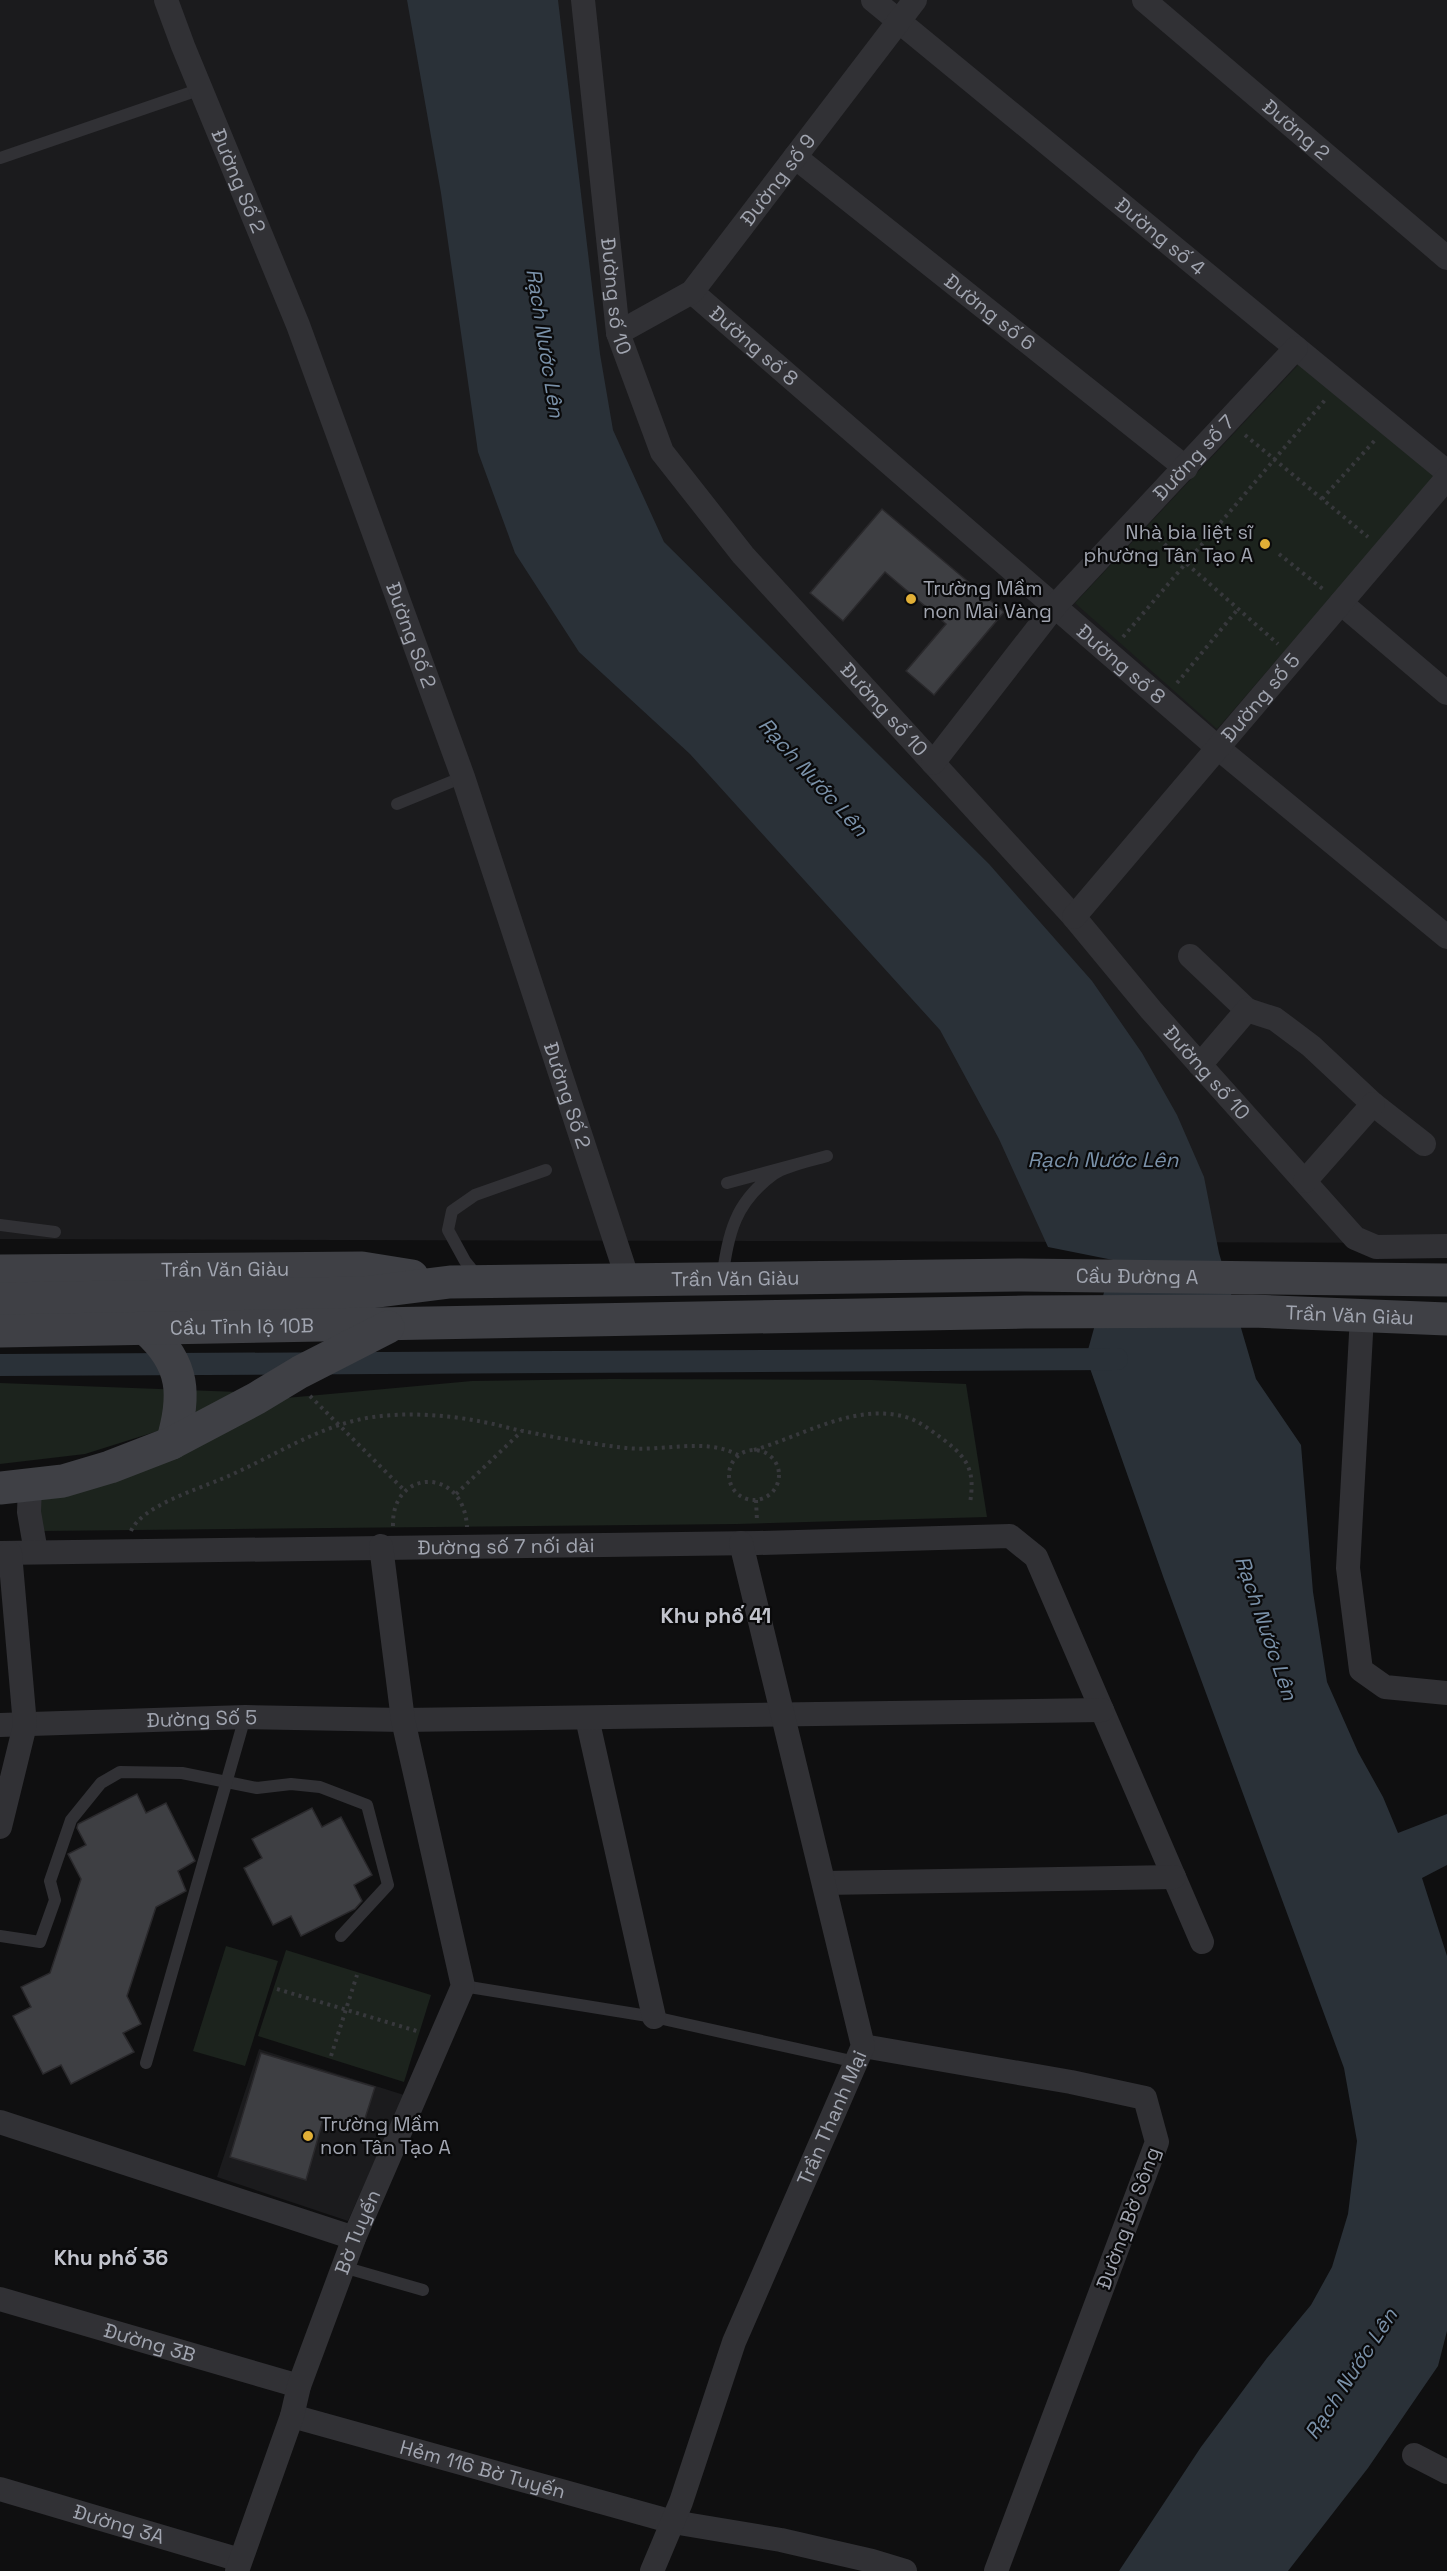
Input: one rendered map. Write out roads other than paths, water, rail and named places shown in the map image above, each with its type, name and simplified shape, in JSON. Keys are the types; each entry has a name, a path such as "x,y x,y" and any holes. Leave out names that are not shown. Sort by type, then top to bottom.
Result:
{"main road":[{"name":"Trần Văn Giàu","path":"0,1271 362,1268 466,1282"},
{"name":"Trần Văn Giàu","path":"408,1287 466,1282 1022,1275"},
{"name":"Cầu Đường A","path":"1022,1275 1255,1278"},
{"name":"Trần Văn Giàu","path":"1255,1278 1433,1280"},
{"name":"Cầu Tỉnh lộ 10B","path":"0,1299 363,1293 408,1287"},
{"name":"Trần Văn Giàu","path":"1252,1311 1447,1319"},
{"name":"Cầu Đường A","path":"1025,1312 1252,1311"},
{"name":"Trần Văn Giàu","path":"483,1321 1025,1312"},
{"name":"Cầu Tỉnh lộ 10B","path":"0,1331 147,1330 483,1321"},
{"path":"15,1486 63,1481 110,1467 180,1435 394,1324"},
{"path":"147,1330 164,1345 172,1358 179,1380 180,1435"}],"street":[{"name":"Đường Số 2","path":"166,0 298,325 463,777 628,1280"},
{"name":"Đường số 10","path":"583,0 618,333 662,452 743,555 1074,917 1200,1065 1355,1238 1376,1247 1447,1247"},
{"name":"Đường số 4","path":"873,0 1447,472"},
{"name":"Đường số 9","path":"618,333 692,292 915,0"},
{"name":"Đường 2","path":"1144,0 1447,258"},
{"name":"Đường số 6","path":"795,157 1186,468"},
{"name":"Đường số 8","path":"692,292 1218,748 1447,937"},
{"name":"Đường số 7","path":"933,763 1055,606 1296,348"},
{"name":"Đường số 5","path":"1074,917 1447,478"},
{"path":"1341,603 1447,693"},
{"path":"1190,956 1247,1010 1275,1020 1311,1046 1373,1104 1424,1144"},
{"path":"1200,1065 1247,1010"},
{"path":"1305,1181 1373,1104"},
{"path":"1433,1280 1447,1247"},
{"path":"1362,1316 1348,1568 1361,1670 1385,1687 1447,1693"},
{"path":"15,1486 29,1512 36,1552"},
{"name":"Đường số 7 nối dài","path":"5,1553 387,1546 741,1543 1010,1536 1036,1557 1102,1710"},
{"name":"Trần Thanh Mại","path":"652,2571 673,2522 734,2342 860,2054 824,1883 741,1543"},
{"path":"387,1546 403,1720 463,1986"},
{"path":"0,1827 25,1725 5,1553"},
{"path":"1102,1710 1202,1942"},
{"name":"Đường Số 5","path":"0,1725 245,1717 403,1720 1102,1710"},
{"path":"586,1718 654,2017"},
{"path":"824,1883 1174,1877"},
{"name":"Bờ Tuyến","path":"238,2566 292,2416 299,2386 354,2238 463,1986"},
{"name":"Đường Bờ Sông","path":"860,2054 1071,2082 1145,2098 1157,2142 996,2571"},
{"path":"0,2122 354,2238"},
{"name":"Đường 3B","path":"0,2299 299,2386"},
{"name":"Hẻm 116 Bờ Tuyến","path":"292,2416 673,2522 781,2540 870,2566 905,2571"},
{"path":"1414,2455 1447,2472"},
{"name":"Đường 3A","path":"0,2489 238,2566"}],"lane":[{"path":"0,158 201,89"},
{"path":"397,804 463,777"},
{"path":"722,1279 728,1235 743,1203 775,1173 827,1155 727,1183"},
{"path":"466,1282 465,1261 448,1230 452,1211 475,1195 546,1170"},
{"path":"0,1225 55,1232"},
{"path":"146,2063 245,1717"},
{"path":"0,1936 40,1942 56,1900 50,1881 71,1820 101,1783 120,1772 182,1773 257,1788 291,1784 320,1787 367,1805 388,1885 341,1936"},
{"path":"463,1986 860,2054"},
{"path":"343,2267 423,2290"}],"water":[{"name":"Rạch Nước Lên","path":"407,0 558,0 600,354 613,430 664,542 989,864 1092,981 1142,1053 1177,1115 1204,1177 1219,1253 1256,1379 1301,1445 1313,1592 1327,1682 1398,1833 1447,1814 1447,1865 1422,1878 1447,1956 1447,2331 1438,2366 1368,2468 1288,2571 1119,2571 1201,2447 1267,2358 1311,2305 1332,2267 1348,2214 1357,2141 1344,2068 1164,1579 1086,1357 1113,1260 1048,1247 999,1139 940,1030 690,754 579,652 515,553 478,452 441,193"}],"waterway":[{"path":"0,1365 1117,1359"}],"place":[{"name":"Nhà bia liệt sĩ phường Tân Tạo A","path":"1265,544"},
{"name":"Trường Mầm non Mai Vàng","path":"911,599"},
{"name":"Trường Mầm non Tân Tạo A","path":"308,2136"}],"district":[{"name":"Khu phố 41","path":"716,1616"},
{"name":"Khu phố 36","path":"111,2258"}]}
